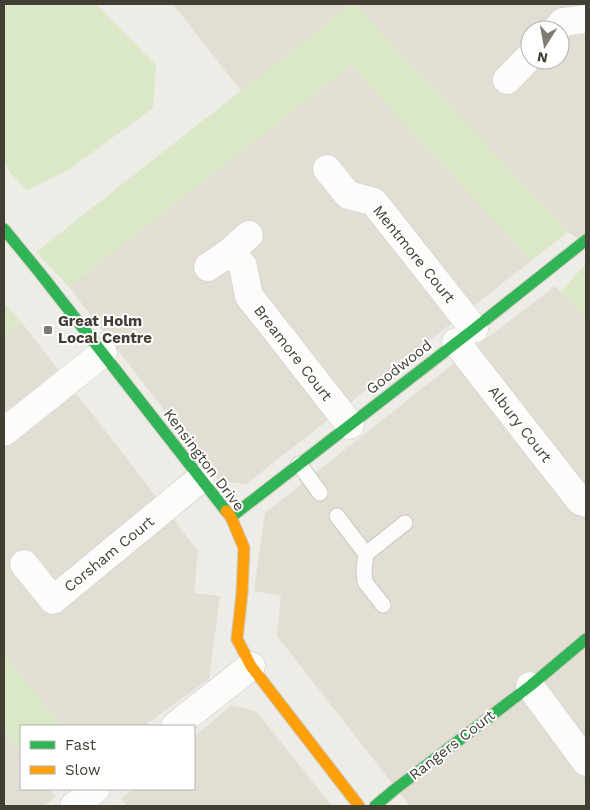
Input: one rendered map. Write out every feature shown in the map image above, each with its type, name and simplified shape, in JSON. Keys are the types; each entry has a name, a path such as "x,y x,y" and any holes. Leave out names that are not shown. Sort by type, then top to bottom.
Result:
{"street":[{"path":"570,21 586,19"},
{"path":"507,80 520,66"},
{"name":"Mentmore Court","path":"327,169 348,195 374,202 465,335"},
{"name":"Kensington Drive","path":"4,229 231,517 244,548 237,640 251,666 359,806"},
{"name":"Goodwood","path":"231,517 586,240"},
{"name":"Breamore Court","path":"208,267 240,243 249,296 350,425"},
{"name":"Albury Court","path":"465,335 580,501 586,503"},
{"path":"4,432 103,353"},
{"name":"Corsham Court","path":"24,564 53,600 200,479"},
{"name":"Rangers Court","path":"375,806 530,686 586,639"},
{"path":"176,725 251,666"},
{"path":"530,686 586,762"},
{"path":"74,806 95,790"}],"lane":[{"path":"298,464 320,493"},
{"path":"337,516 366,554"},
{"path":"383,604 365,582 366,554 404,523"}],"shaded area":[{"path":"173,4 351,4 241,91"},
{"path":"355,4 586,4 586,244 568,232"},
{"path":"351,66 531,261 246,484 219,481 69,287"},
{"path":"555,286 586,319 586,806 410,806 277,636 281,596 254,591 265,513 435,378"},
{"path":"22,323 198,551 194,593 220,596 209,679 145,725 61,725 4,654 4,338"},
{"path":"231,705 256,711 332,806 127,806 121,799 132,790 195,790 195,736"},
{"path":"4,731 20,753 20,790 50,790 56,797 44,806 4,806"}],"green space":[{"path":"4,4 96,4 156,65 153,108 67,171 27,190 4,163"},
{"path":"351,4 355,4 568,232 531,261 351,66 69,287 36,252"},
{"path":"586,263 586,319 561,292"},
{"path":"4,303 22,323 4,338"},
{"path":"4,654 61,725 20,725 20,753 4,731"}],"traffic: fast":[{"path":"4,229 226,511"},
{"path":"231,517 586,240"},
{"path":"375,806 530,686 586,639"}],"traffic: slow":[{"path":"226,511 231,517 244,548 237,639 251,666 359,806"}],"place":[{"name":"Great Holm Local Centre","path":"48,330"}]}
